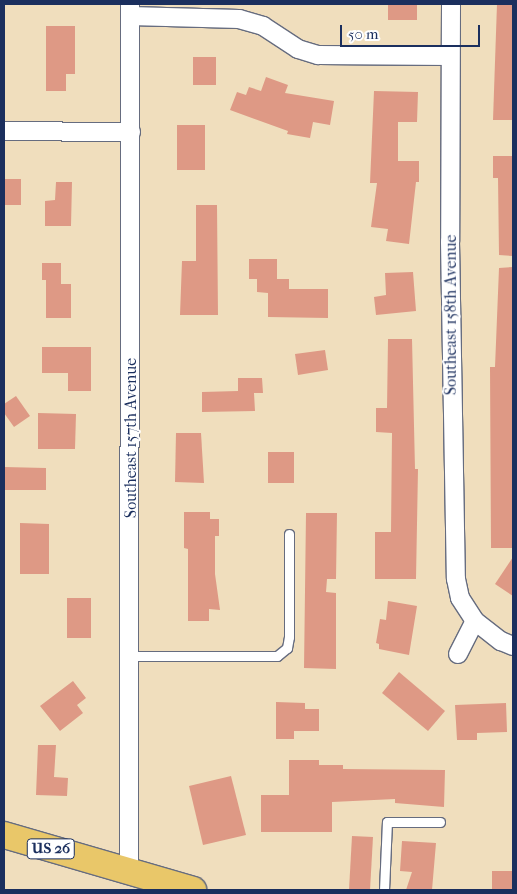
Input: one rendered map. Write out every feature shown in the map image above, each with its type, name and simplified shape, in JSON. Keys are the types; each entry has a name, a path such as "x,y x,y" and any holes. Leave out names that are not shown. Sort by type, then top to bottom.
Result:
{"main road":[{"name":"US 26","path":"4,835 193,890"}],"street":[{"name":"Southeast 158th Avenue","path":"451,4 453,545 460,598 475,620 501,641 513,646"},
{"path":"130,10 239,19 263,26 298,49 318,55 450,56"},
{"name":"Southeast 157th Avenue","path":"129,872 130,10"},
{"path":"4,131 131,132"},
{"path":"458,654 475,620"}],"lane":[{"path":"130,656 277,656 287,648 289,534"},
{"path":"384,890 387,822 440,822"}],"building":[{"path":"388,4 417,4 417,20 388,20"},
{"path":"497,4 513,4 513,120 493,120"},
{"path":"46,26 75,26 75,74 66,74 66,91 46,91"},
{"path":"193,57 216,57 216,85 193,85"},
{"path":"266,77 288,85 285,93 334,101 330,125 313,122 310,138 287,134 288,131 230,110 237,92 246,95 249,87 261,91"},
{"path":"374,91 418,92 417,122 398,122 398,161 419,161 419,182 416,182 409,244 386,241 388,229 371,227 377,183 370,183"},
{"path":"177,125 205,125 205,170 177,170"},
{"path":"493,156 513,156 513,256 499,255 498,178 493,178"},
{"path":"4,179 21,179 21,205 4,205"},
{"path":"56,182 72,182 71,226 45,226 45,201 55,200"},
{"path":"196,205 217,205 218,315 180,315 182,261 196,261"},
{"path":"249,259 277,259 277,279 289,279 289,289 328,289 328,318 268,317 268,293 257,292 257,279 249,279"},
{"path":"42,263 61,263 61,284 71,284 71,318 46,318 46,280 42,280"},
{"path":"513,267 513,548 491,548 490,367 495,367 499,268"},
{"path":"413,272 416,311 376,315 374,297 386,295 385,273"},
{"path":"388,339 412,339 415,469 418,469 416,579 375,579 375,532 391,532 392,433 376,432 376,408 387,408"},
{"path":"42,347 91,347 91,391 68,391 68,373 42,373"},
{"path":"325,350 328,370 298,375 295,354"},
{"path":"238,378 262,378 263,393 254,393 255,411 202,412 202,392 238,391"},
{"path":"16,396 30,416 14,427 4,413 4,404"},
{"path":"38,413 76,414 75,449 38,449"},
{"path":"176,433 201,433 204,483 175,482"},
{"path":"268,452 294,452 294,483 268,483"},
{"path":"4,467 46,468 46,490 4,490"},
{"path":"184,512 210,512 210,519 219,519 219,536 215,536 215,574 220,610 209,609 209,621 188,621 188,549 184,548"},
{"path":"306,513 337,513 336,579 327,579 326,592 336,593 336,669 304,668"},
{"path":"20,523 49,524 49,574 20,574"},
{"path":"513,557 513,596 495,584"},
{"path":"67,598 91,598 91,638 67,638"},
{"path":"388,601 417,606 409,655 379,649 379,644 376,643 380,619 386,620"},
{"path":"399,672 445,711 428,731 382,693"},
{"path":"73,681 86,698 77,705 83,713 60,731 40,706"},
{"path":"276,702 305,703 305,709 319,709 319,731 294,731 294,739 276,739"},
{"path":"506,703 507,732 477,733 477,740 457,740 455,705"},
{"path":"38,745 56,745 54,777 68,778 67,796 36,795"},
{"path":"289,760 319,760 319,765 343,765 343,769 445,770 444,807 395,803 395,799 332,802 332,832 261,832 261,795 289,795"},
{"path":"231,776 246,835 203,845 189,786"},
{"path":"352,836 373,837 370,890 349,890"},
{"path":"402,841 436,843 432,890 406,890 412,872 400,871"},
{"path":"492,871 513,871 513,890 492,890"}]}
